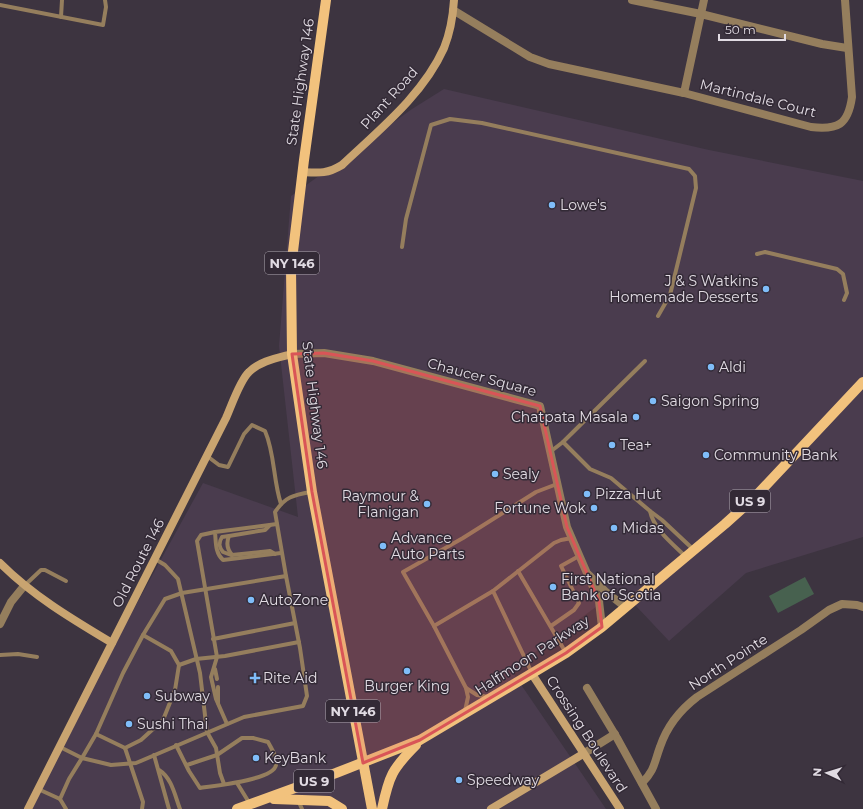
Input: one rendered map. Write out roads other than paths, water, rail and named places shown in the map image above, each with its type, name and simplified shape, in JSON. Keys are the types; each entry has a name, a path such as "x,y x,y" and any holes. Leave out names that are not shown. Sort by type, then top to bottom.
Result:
{"main road":[{"name":"State Highway 146","path":"326,0 291,268 292,354 312,492 372,809"},
{"name":"Halfmoon Parkway","path":"237,809 363,763 420,740 463,716 566,653 602,627 695,550 755,497 863,382"},
{"path":"382,809 387,784 394,769 420,740"},
{"path":"259,802 298,799 329,801 342,809"}],"street":[{"name":"Plant Road","path":"303,172 322,173 332,171 342,165 400,110 423,83 435,65 446,41 454,0"},
{"path":"632,0 701,14 822,44 847,48"},
{"name":"Martindale Court","path":"684,93 704,0"},
{"name":"Martindale Court","path":"453,10 530,57 549,64 684,93 811,127 832,128 847,117 852,97 847,48 845,0"},
{"name":"Chaucer Square","path":"292,354 324,352 373,361 540,406 567,527 588,573 598,601 602,627"},
{"name":"Old Route 146","path":"28,809 248,373 271,360 292,354"},
{"path":"0,563 24,586 53,607 112,643"},
{"name":"Chaucer Square","path":"588,573 625,607"},
{"path":"0,624 11,602 24,586"},
{"name":"North Pointe","path":"642,783 654,769 660,746 675,717 690,702 801,630 829,610 842,604 863,607"},
{"name":"Crossing Boulevard","path":"532,674 620,809"},
{"path":"587,688 615,734 656,809"},
{"path":"491,809 615,734"}],"lane":[{"path":"61,16 62,0"},
{"path":"0,5 103,25 106,7 105,0"},
{"path":"402,247 406,219 431,125 450,119 482,122 689,169 695,176 696,188 670,295 658,316"},
{"path":"757,254 765,252 837,269 843,274 847,293 844,300"},
{"path":"550,452 563,442 645,361"},
{"path":"207,456 219,464 228,466 244,434 252,425 265,431 270,444 277,491 281,504"},
{"path":"563,442 590,469 611,478 662,520 695,550"},
{"path":"463,716 468,697 466,688 404,572 463,538 536,492 558,483"},
{"path":"59,747 82,758 111,765 136,763 244,717 303,706 307,696 275,512 281,504 292,495 312,492"},
{"path":"650,511 651,518 655,526 686,557"},
{"path":"227,724 216,699 212,677 217,657 204,589 197,541 201,535 214,532 277,524"},
{"path":"270,525 265,530 222,537 219,545 222,552 232,555 270,551 275,554"},
{"path":"214,532 218,552 223,560 281,553"},
{"path":"229,536 227,540 227,547 232,555"},
{"path":"434,626 493,591 554,542 572,538"},
{"path":"551,626 574,610 579,603 561,566 579,556"},
{"path":"154,559 165,565 178,579 200,673 207,732 216,748 224,784"},
{"path":"24,586 42,570 45,570 66,581"},
{"path":"518,571 566,653"},
{"path":"60,799 69,779 96,734 123,673 165,599 182,593 286,576"},
{"path":"493,591 532,674"},
{"path":"213,639 294,623"},
{"path":"125,748 141,740 163,720 176,690 179,665 171,651 144,635"},
{"path":"179,665 196,659 217,657 298,642"},
{"path":"0,655 18,654 37,657"},
{"path":"214,666 217,679"},
{"path":"218,687 218,704"},
{"path":"466,688 476,694 493,698"},
{"path":"96,734 125,748 143,802 142,809"},
{"path":"176,745 186,766 200,788 237,783 268,773 274,769 276,765 274,753 268,742 253,738 242,738 217,755 186,766"},
{"path":"154,755 169,809"},
{"path":"159,770 165,774 170,782 180,809"},
{"path":"237,783 259,802"},
{"path":"38,789 60,799 66,809"},
{"path":"298,799 302,809"}],"place":[{"name":"Lowe's","path":"552,205"},
{"name":"J & S Watkins Homemade Desserts","path":"766,289"},
{"name":"Aldi","path":"711,367"},
{"name":"Saigon Spring","path":"653,401"},
{"name":"Chatpata Masala","path":"636,417"},
{"name":"Tea+","path":"612,445"},
{"name":"Community Bank","path":"706,455"},
{"name":"Sealy","path":"495,474"},
{"name":"Pizza Hut","path":"587,494"},
{"name":"Raymour & Flanigan","path":"427,504"},
{"name":"Fortune Wok","path":"594,508"},
{"name":"Midas","path":"614,528"},
{"name":"Advance Auto Parts","path":"383,546"},
{"name":"First National Bank of Scotia","path":"553,587"},
{"name":"AutoZone","path":"251,600"},
{"name":"Burger King","path":"407,671"},
{"name":"Rite Aid","path":"255,678"},
{"name":"Subway","path":"147,696"},
{"name":"Sushi Thai","path":"129,724"},
{"name":"KeyBank","path":"256,758"},
{"name":"Speedway","path":"459,780"}]}
